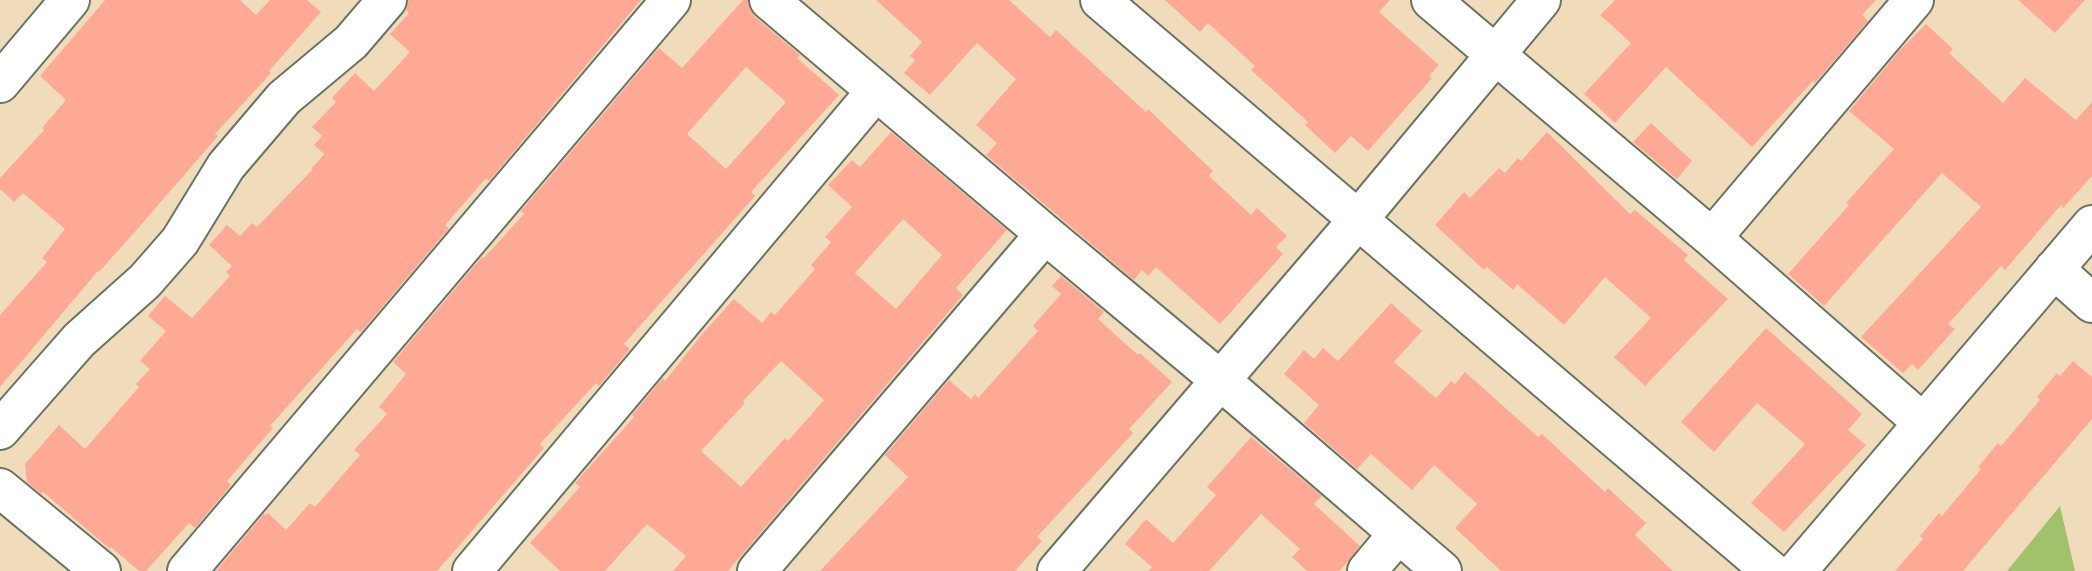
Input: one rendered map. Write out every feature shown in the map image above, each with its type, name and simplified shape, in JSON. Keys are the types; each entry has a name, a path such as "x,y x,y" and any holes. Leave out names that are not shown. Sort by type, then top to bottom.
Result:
{"street":[{"path":"0,83 70,0"},
{"path":"0,430 79,340 145,281 180,241 226,166 284,98 351,42 387,0"},
{"path":"187,571 671,0"},
{"path":"769,0 1442,571"},
{"path":"1100,0 1771,571"},
{"path":"1431,0 1922,422"},
{"path":"1057,571 1357,221 1541,0"},
{"path":"1712,239 1914,0"},
{"path":"472,571 876,91"},
{"path":"1797,571 2092,225"},
{"path":"757,571 1045,234"},
{"path":"2054,269 2092,303"},
{"path":"0,488 101,571"},
{"path":"1367,571 1398,534"}],"green space":[{"path":"2060,506 2075,571 2007,571"}],"building":[{"path":"105,0 240,0 256,15 270,0 307,0 321,12 269,71 271,73 215,134 218,136 0,387 0,315 47,262 42,258 65,229 23,193 14,202 0,189 0,178 44,130 42,128 66,100 40,76"},
{"path":"408,0 641,0 489,181 486,178 445,225 449,228 361,332 357,329 270,426 273,428 227,481 231,485 195,528 189,523 146,571 139,571 43,492 41,494 27,482 25,464 59,425 85,449 139,387 136,384 150,369 140,361 166,331 148,316 165,296 192,318 230,276 226,272 232,266 209,245 227,225 240,236 252,223 257,227 313,169 324,154 314,145 322,136 312,127 336,102 332,98 355,73 374,91 410,52 390,34 409,13 406,10"},
{"path":"743,0 748,0 749,8 755,17 800,55 797,58 839,95 751,192 755,196 624,344 630,349 599,386 596,383 540,444 544,448 437,571 216,571 264,514 268,513 286,530 310,503 315,507 360,455 354,450 387,414 379,407 406,374 393,362 482,257 484,258 524,214 521,211 659,48 682,68","holes":["746,67 786,102 726,169 687,134"]},
{"path":"876,0 1009,0 1050,37 1056,30 1146,112 1148,109 1213,171 1209,176 1251,215 1257,208 1287,236 1276,247 1283,254 1220,324 1156,267 1148,276 1142,270 1134,280 986,155 997,143 976,125 1016,79 977,43 930,95 904,73 915,60 910,56 922,42"},
{"path":"1165,0 1390,0 1379,12 1439,65 1429,76 1432,78 1368,151 1351,136 1335,153 1305,125 1308,122 1251,70 1255,66 1208,23 1200,32"},
{"path":"1615,0 1876,0 1862,15 1868,21 1815,83 1813,81 1752,147 1666,67 1615,123 1584,94 1631,43 1600,15"},
{"path":"2018,0 2085,0 2055,33"},
{"path":"1926,24 1953,49 1949,53 2003,103 2025,78 2076,120 2092,102 2092,176 2063,208 2061,205 2005,270 2001,266 1948,324 1955,329 1918,370 1912,364 1903,373 1861,337 1981,207 1942,173 1824,306 1788,274 1894,149 1849,111 1901,49"},
{"path":"1651,123 1692,161 1677,179 1633,142"},
{"path":"891,132 1007,230 956,288 963,295 728,571 673,571 686,556 647,524 605,571 560,571 530,543 580,487 575,483 734,299 762,323 771,312 775,315 815,269 811,265 831,242 825,237 852,207 828,185 852,160 860,167","holes":["903,219 942,255 896,309 855,273","781,361 824,400 788,441 785,438 741,487 701,451"]},
{"path":"1547,132 1630,214 1635,210 1688,255 1684,260 1728,299 1645,386 1614,357 1651,318 1605,277 1564,325 1517,284 1513,290 1487,267 1484,270 1435,225 1464,192 1470,198 1499,168 1505,173 1518,158 1521,161"},
{"path":"1061,276 1104,312 1098,319 1172,382 1129,429 1133,433 1037,537 1042,541 1015,571 820,571 908,477 885,455 949,380 971,399 975,394 978,398 1038,331 1033,326 1061,294 1052,286"},
{"path":"1391,303 1422,331 1394,362 1436,398 1451,381 1455,384 1465,372 1538,437 1542,434 1605,492 1608,488 1646,523 1635,535 1673,571 1501,571 1455,528 1477,504 1434,465 1412,490 1371,454 1357,469 1304,423 1319,405 1284,374 1304,350 1314,359 1323,348 1338,361"},
{"path":"1766,328 1862,414 1848,430 1866,445 1784,532 1751,503 1805,444 1757,403 1714,452 1681,422"},
{"path":"2073,361 2092,377 2092,419 1963,571 1895,571 1923,539 1920,536 1939,513 1942,516 1981,469 1978,467 1998,443 2001,446 2040,400 2037,397 2057,373 2060,376"},
{"path":"1251,437 1322,496 1314,504 1360,546 1339,571 1307,571 1292,557 1300,549 1261,514 1209,571 1148,571 1152,567 1125,544 1146,519 1173,543 1216,495 1207,487"}]}
